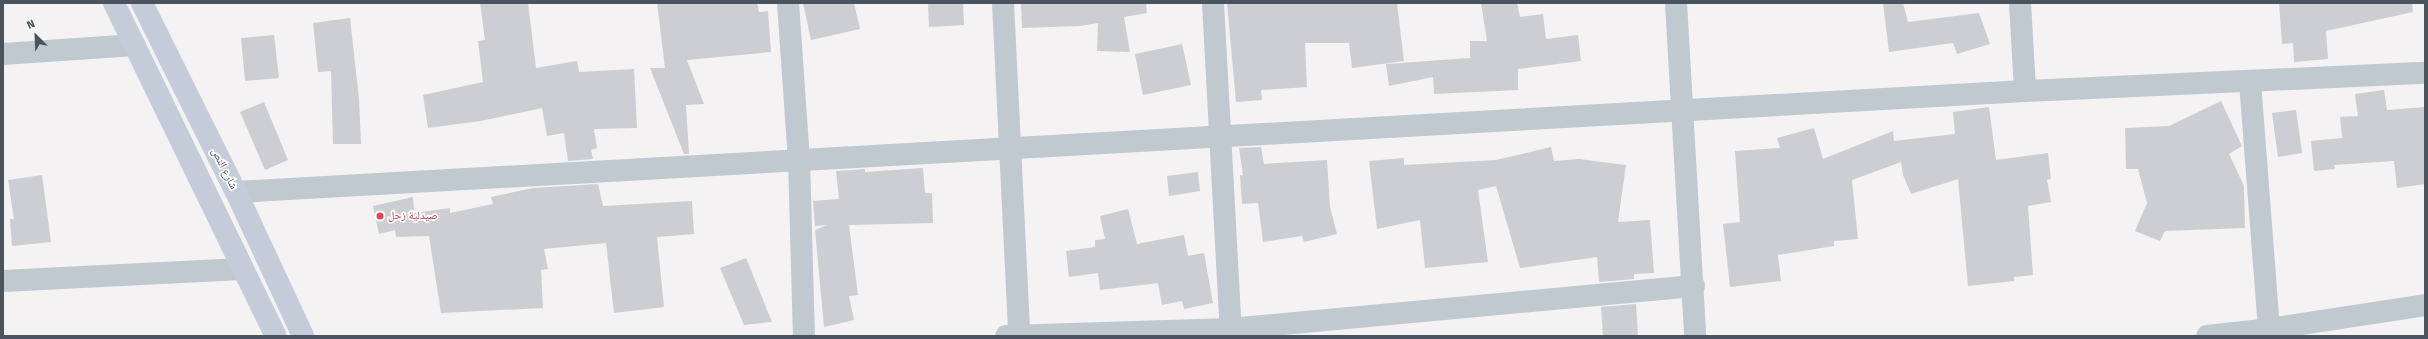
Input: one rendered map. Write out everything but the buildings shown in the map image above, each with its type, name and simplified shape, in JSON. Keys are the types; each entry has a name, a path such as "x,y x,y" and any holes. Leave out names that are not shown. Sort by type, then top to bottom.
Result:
{"main road":[{"path":"114,3 242,269 276,336"},
{"name":"شارع النص","path":"142,3 236,192 303,336"}],"street":[{"path":"788,3 799,159 804,336"},
{"path":"1003,3 1010,149 1015,336 1230,332 1694,286"},
{"path":"1213,3 1230,332"},
{"path":"1676,3 1694,286 1695,336"},
{"path":"2020,3 2025,91"},
{"path":"3,54 135,45"},
{"path":"236,192 799,159 1010,149 1221,135 2025,91 2425,74"},
{"path":"2250,82 2269,329"},
{"path":"3,281 242,269"},
{"path":"2207,336 2269,329 2425,305"}],"place":[{"name":"صيدلية زحل","path":"380,216"}]}
